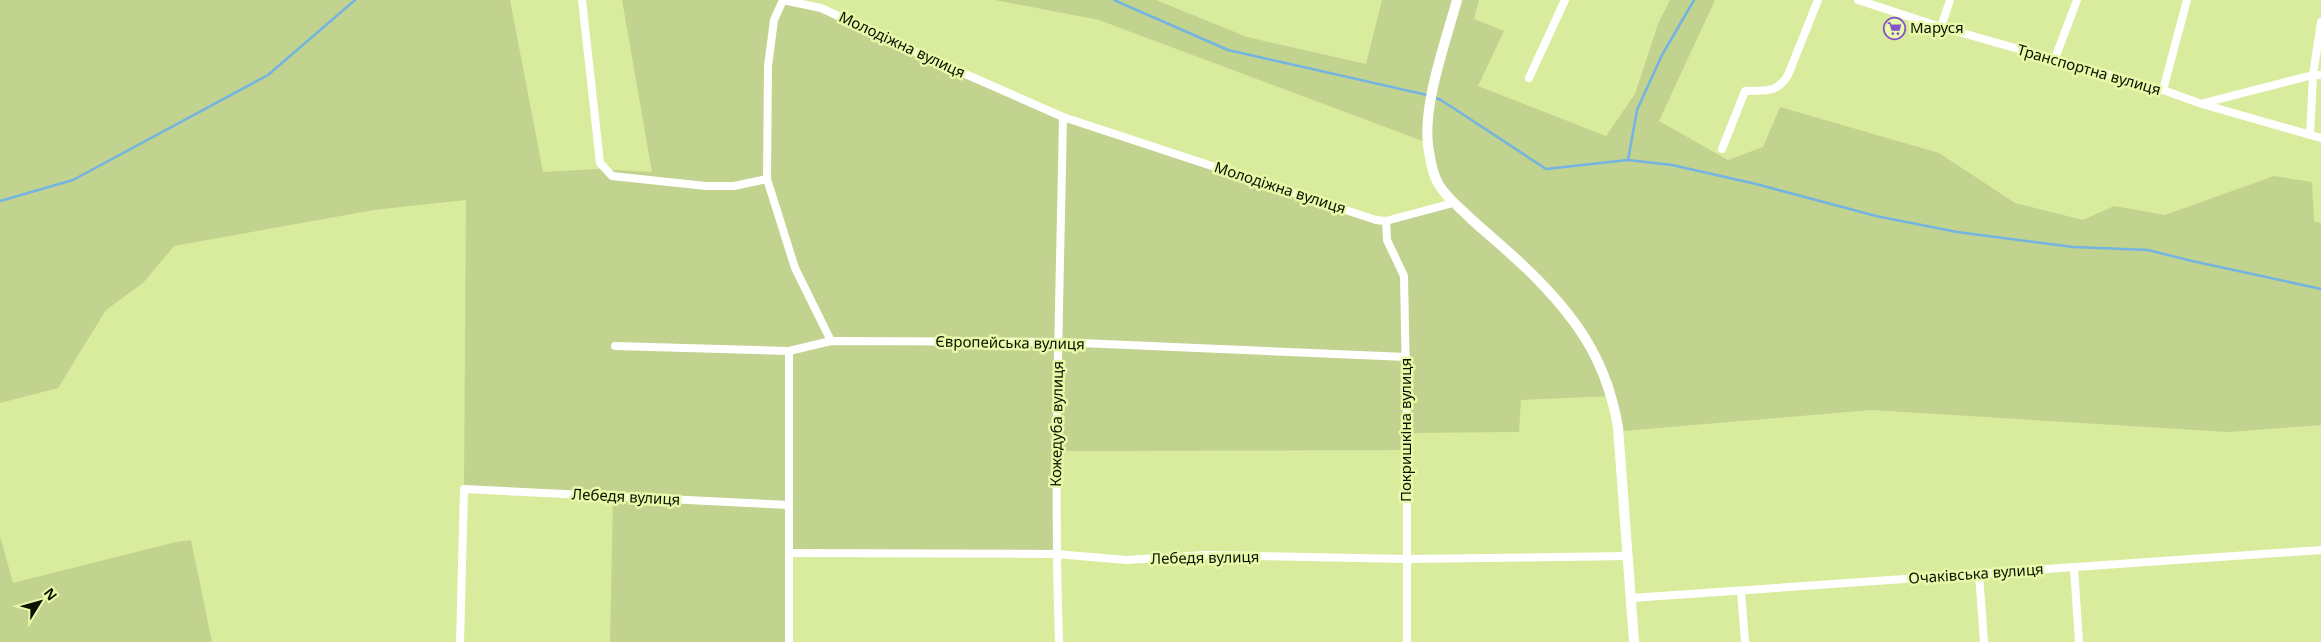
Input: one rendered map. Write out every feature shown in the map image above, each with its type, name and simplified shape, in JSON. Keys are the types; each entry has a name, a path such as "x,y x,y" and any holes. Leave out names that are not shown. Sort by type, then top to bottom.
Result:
{"street":[{"path":"582,0 600,163 612,176 706,186 734,186 767,179 795,268 831,341"},
{"name":"Молодіжна вулиця","path":"767,179 768,66 774,20 783,0 821,8 922,55 1063,116 1376,220 1386,221 1453,203"},
{"path":"1457,0 1436,77 1430,111 1428,143 1432,167 1439,185 1453,203 1537,279 1560,304 1577,325 1600,363 1612,396 1618,427 1625,556 1631,598 1634,642"},
{"path":"1529,78 1565,0"},
{"path":"1722,149 1744,91 1773,90 1782,85 1788,75 1818,0"},
{"name":"Транспортна вулиця","path":"1858,0 1941,28 2163,90 2202,104 2321,138"},
{"path":"1941,28 1950,0"},
{"path":"2054,61 2077,0"},
{"path":"2163,90 2187,0"},
{"path":"2310,135 2321,22"},
{"path":"2202,104 2317,75"},
{"name":"Кожедуба вулиця","path":"1059,642 1056,554 1063,116"},
{"name":"Покришкіна вулиця","path":"1386,221 1387,240 1404,276 1407,642"},
{"name":"Європейська вулиця","path":"615,346 789,351 831,341 1058,342 1406,357"},
{"path":"789,351 789,642"},
{"name":"Лебедя вулиця","path":"460,642 464,489 789,505"},
{"name":"Очаківська вулиця","path":"1631,598 2321,550"},
{"name":"Лебедя вулиця","path":"789,553 1056,554 1126,560 1206,555 1407,559 1625,556"},
{"path":"2074,568 2079,642"},
{"path":"1979,574 1984,642"},
{"path":"1741,591 1745,642"}],"green space":[{"path":"0,0 510,0 543,172 597,169 652,172 622,0 782,0 821,8 1063,117 1376,220 1453,203 1439,185 1428,143 1099,20 995,0 1156,0 1247,37 1366,64 1382,0 1479,0 1474,19 1504,31 1478,86 1606,136 1635,94 1658,24 1670,0 1715,0 1659,121 1728,160 1763,147 1780,107 1939,153 2015,203 2083,220 2114,206 2165,215 2274,176 2312,182 2314,221 2321,223 2321,425 2228,432 1871,410 1623,431 1612,382 1602,366 1613,396 1521,400 1519,432 1407,433 1407,450 1056,451 1056,554 789,553 789,642 610,642 613,497 464,489 466,200 374,210 174,246 143,283 106,310 58,388 0,403"},
{"path":"0,536 13,583 176,542 191,540 212,642 0,642"}],"waterway":[{"path":"0,201 73,180 268,75 355,0"},
{"path":"1114,0 1228,50 1427,95"},
{"path":"1628,160 1637,110 1662,55 1694,0"},
{"path":"1433,97 1441,100 1546,169 1628,160 1672,165 1756,184 1876,216 1957,232 2073,247 2148,250 2321,289"}],"place":[{"name":"Маруся","path":"1894,28"}]}
